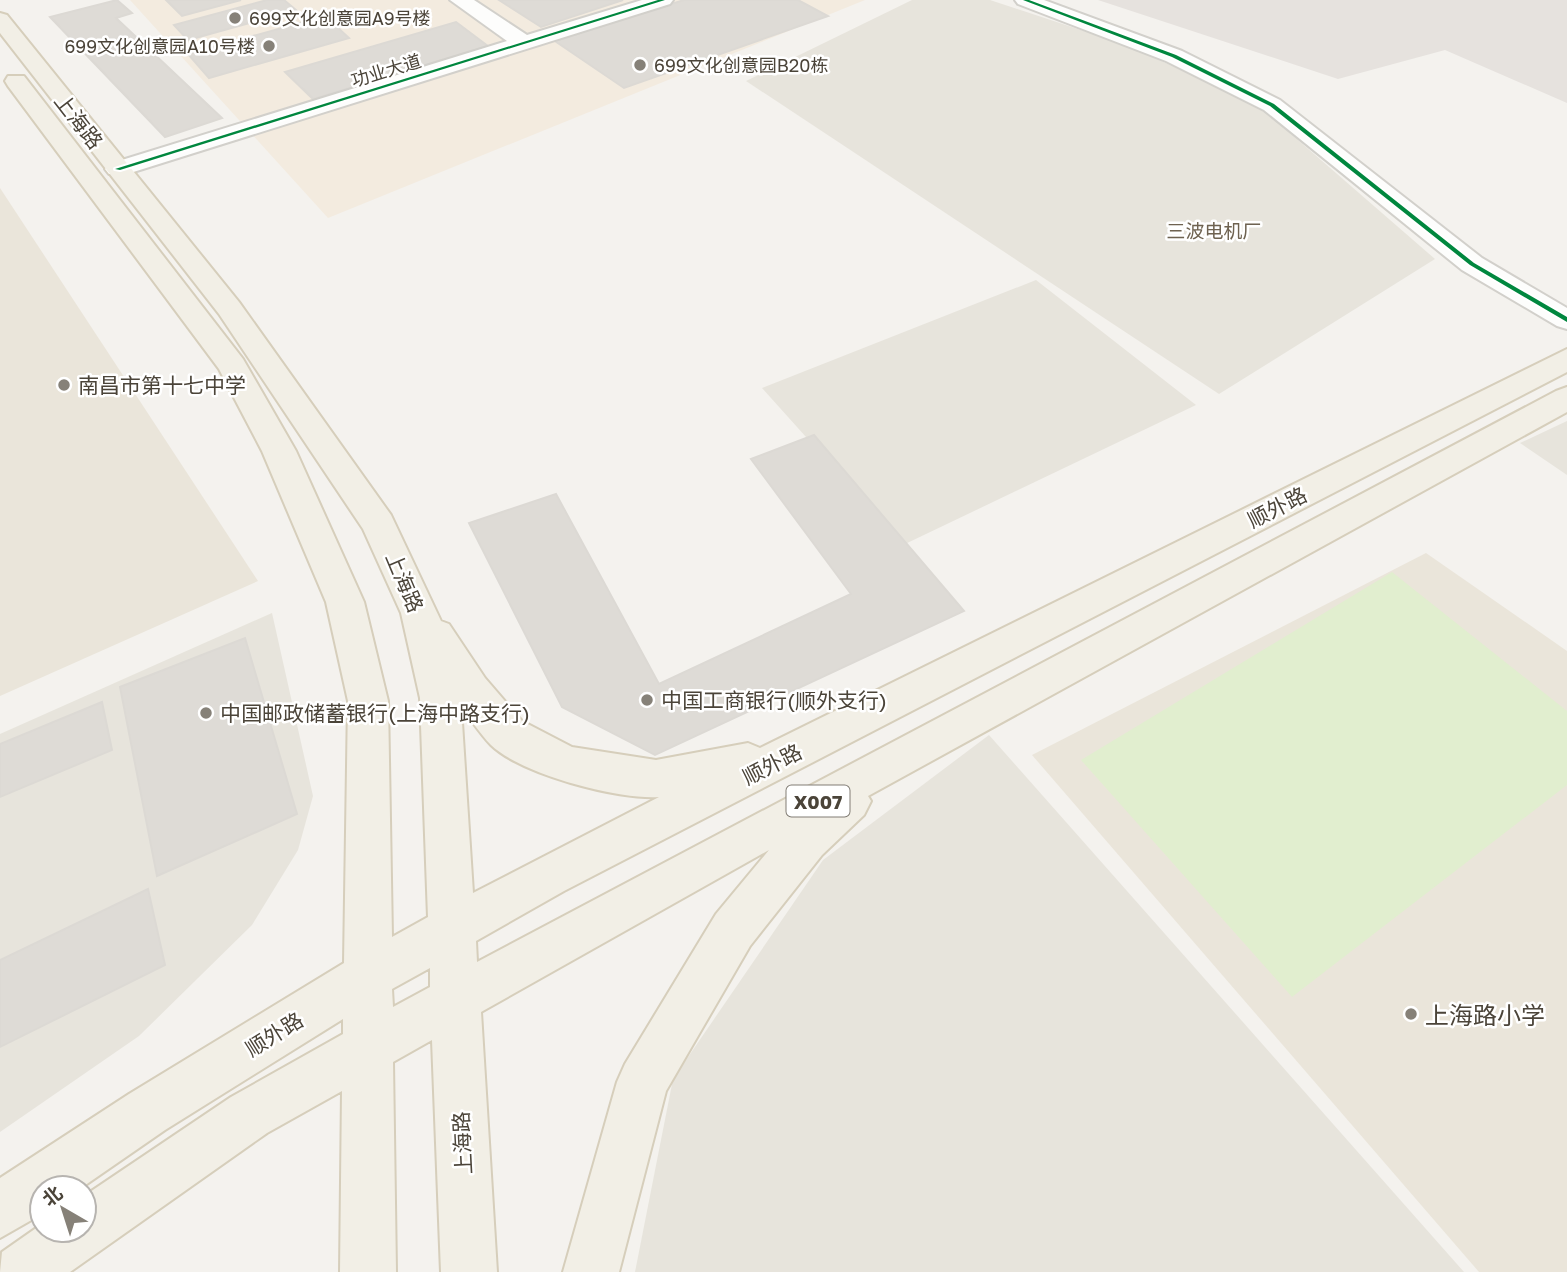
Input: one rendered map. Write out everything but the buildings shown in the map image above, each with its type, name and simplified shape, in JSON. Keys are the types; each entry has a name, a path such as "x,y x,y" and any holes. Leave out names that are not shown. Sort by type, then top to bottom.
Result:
{"main road":[{"name":"上海路","path":"0,19 229,308 323,440 379,524 420,613 440,698 469,1272"},
{"name":"上海路","path":"0,60 232,366 279,451 345,602 368,701 368,1272"},
{"name":"顺外路","path":"0,1210 147,1112 368,976 548,877 1567,359"},
{"name":"顺外路","path":"98,1219 249,1115 368,1048 894,760 1567,398"},
{"path":"420,613 471,690 507,734 566,765 656,779 791,754"},
{"path":"591,1272 643,1082 719,953 733,930 806,840 894,760"},
{"name":"顺外路","path":"22,1272 62,1244"}],"street":[{"path":"460,0 524,43"},
{"name":"功业大道","path":"118,169 663,0"},
{"path":"1025,0 1174,56 1272,105 1472,264 1567,320"}],"shaded area":[{"path":"130,0 865,0 328,218"},
{"path":"912,0 990,0 1132,47 1261,108 1435,259 1219,394 746,81"},
{"path":"1098,0 1567,0 1567,103 1445,50 1338,79"},
{"name":"南昌市第十七中学","path":"0,188 258,581 0,696"},
{"path":"1036,280 1196,405 903,545 762,388"},
{"path":"1567,421 1567,475 1520,443"},
{"name":"上海路小学","path":"1426,553 1567,651 1567,1272 1479,1272 1032,755"},
{"path":"272,613 313,796 298,850 252,925 139,1036 0,1132 0,734"},
{"path":"989,735 1464,1272 635,1272 673,1079 823,860"}],"green space":[{"path":"1392,572 1567,711 1567,785 1292,997 1081,760"}],"cycle path":[{"path":"118,169 663,0"},
{"path":"1025,0 1174,56 1272,105 1472,264 1567,320"}],"place":[{"name":"699文化创意园A9号楼","path":"235,18"},
{"name":"699文化创意园A10号楼","path":"269,46"},
{"name":"699文化创意园B20栋","path":"640,65"},
{"name":"南昌市第十七中学","path":"64,385"},
{"name":"中国工商银行(顺外支行)","path":"647,700"},
{"name":"中国邮政储蓄银行(上海中路支行)","path":"206,713"},
{"name":"上海路小学","path":"1411,1014"}],"district":[{"name":"三波电机厂","path":"1214,230"}]}
